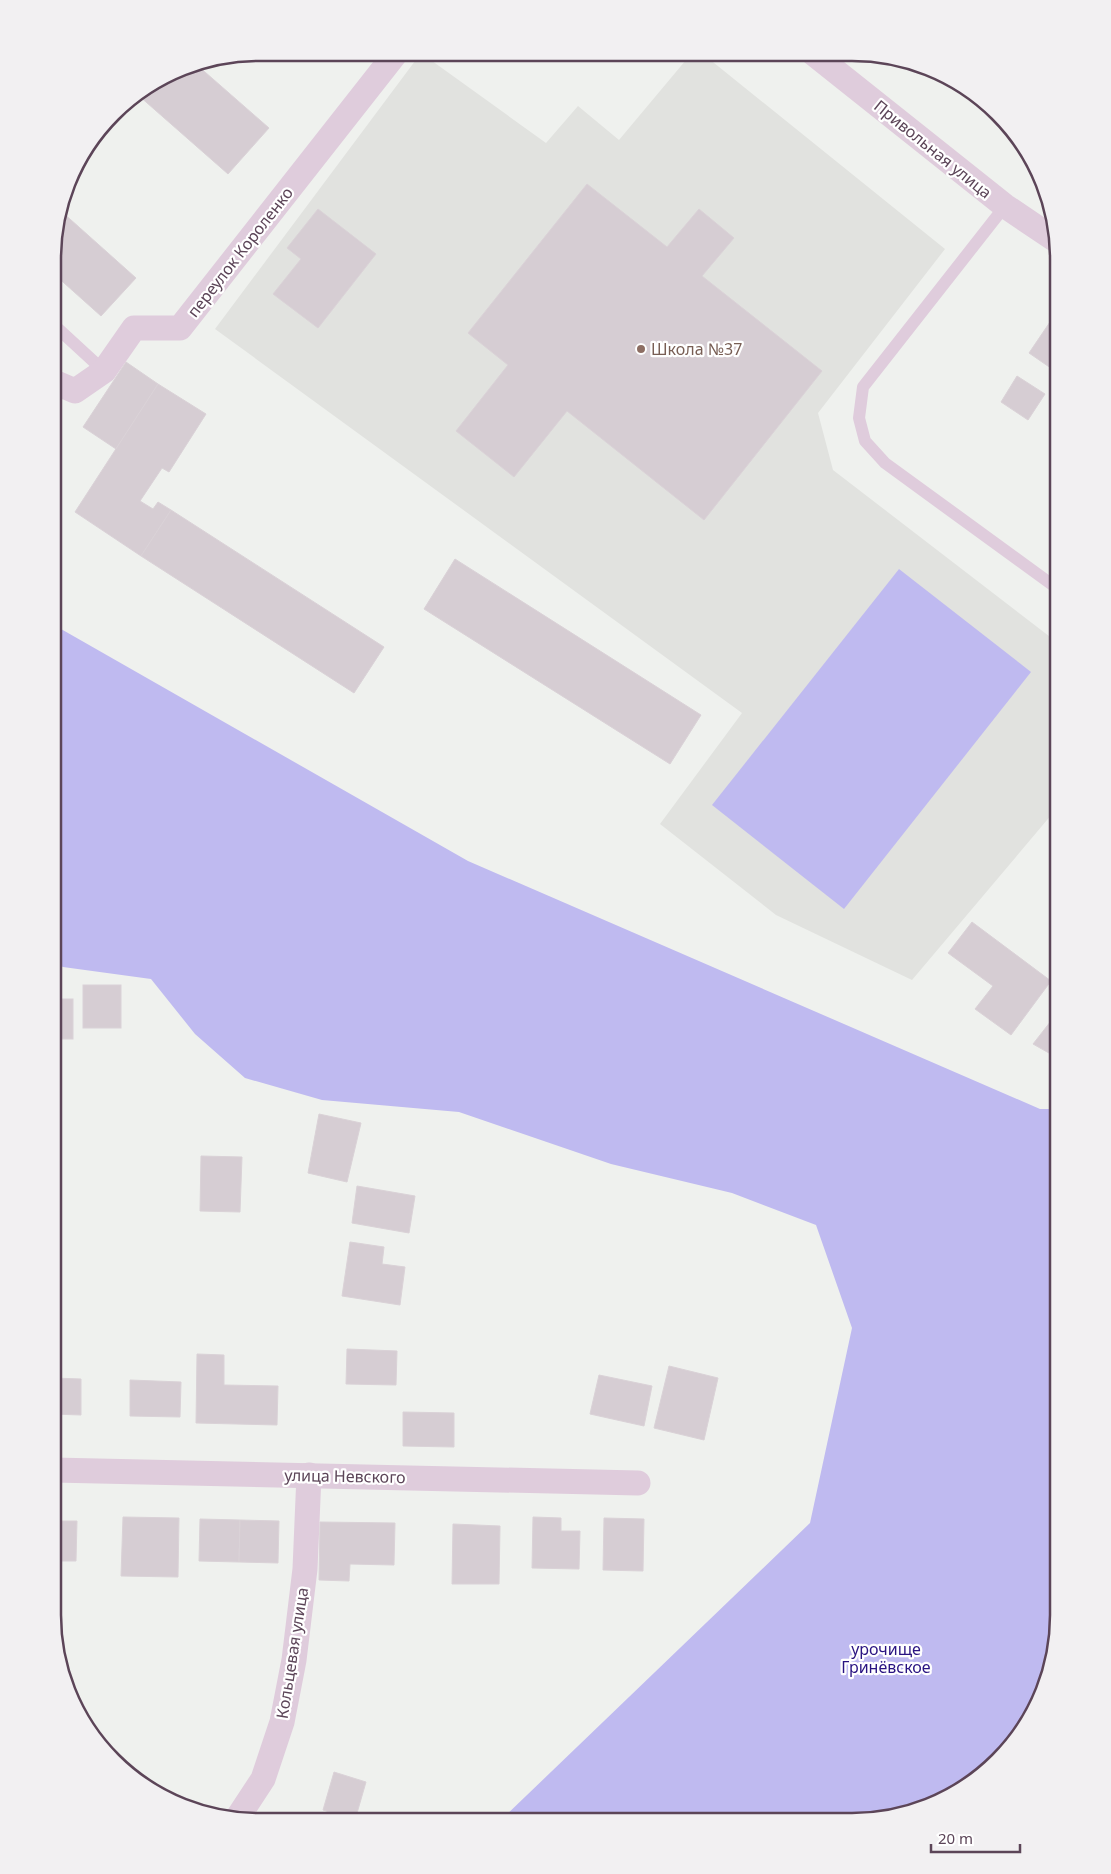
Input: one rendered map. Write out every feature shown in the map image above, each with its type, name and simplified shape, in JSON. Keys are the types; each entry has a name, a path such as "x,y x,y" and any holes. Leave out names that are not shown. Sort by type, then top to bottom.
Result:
{"street":[{"name":"переулок Короленко","path":"61,385 75,391 104,371 134,328 180,328 390,61"},
{"name":"Привольная улица","path":"823,61 1005,206 1048,235"},
{"name":"улица Невского","path":"61,1470 638,1483"},
{"name":"Кольцевая улица","path":"241,1812 263,1779 282,1722 294,1660 305,1568 309,1476"}],"lane":[{"path":"1005,206 862,387 859,418 865,441 885,463 1050,583"},
{"path":"61,331 104,371"}],"shaded area":[{"path":"415,61 432,61 546,143 578,106 619,140 685,61 712,61 945,249 818,413 833,470 1050,637 1050,816 912,980 776,915 660,824 742,713 215,329"}],"green space":[{"path":"899,569 1031,672 844,909 712,805"},
{"name":"урочище Гринёвское","path":"61,629 468,861 1040,1109 1050,1109 1050,1615 1048,1641 1035,1691 1023,1714 1001,1745 982,1764 951,1786 928,1798 878,1811 852,1813 508,1813 810,1523 852,1328 816,1225 732,1193 611,1164 459,1112 322,1100 245,1078 195,1034 151,979 61,966"}],"building":[{"path":"202,70 269,128 228,174 143,99 183,76"},
{"name":"Школа №37","path":"587,184 667,247 699,209 734,238 702,276 822,371 704,520 567,411 514,477 456,431 508,365 468,333"},
{"path":"318,209 376,254 318,328 273,294 301,259 287,248"},
{"path":"66,216 136,278 101,316 61,280 63,233"},
{"path":"1050,322 1050,367 1029,353"},
{"path":"126,362 158,384 116,449 83,427"},
{"path":"1017,376 1045,394 1028,420 1001,402"},
{"path":"158,384 206,414 169,472 162,468 140,501 153,509 158,502 171,510 141,556 75,512"},
{"path":"171,510 384,647 354,693 141,556"},
{"path":"455,559 701,715 670,764 424,609"},
{"path":"972,922 1050,980 1050,982 1011,1035 975,1009 993,986 948,953"},
{"path":"83,985 121,985 121,1028 83,1028"},
{"path":"61,999 73,999 73,1039 61,1039"},
{"path":"1050,1022 1050,1054 1033,1044"},
{"path":"319,1114 361,1123 347,1182 308,1173"},
{"path":"201,1156 242,1157 240,1212 200,1211"},
{"path":"357,1186 415,1196 409,1233 352,1223"},
{"path":"350,1242 384,1247 382,1264 405,1267 400,1305 342,1296"},
{"path":"347,1349 397,1351 396,1385 346,1384"},
{"path":"197,1354 224,1355 224,1385 278,1386 277,1425 196,1423"},
{"path":"669,1366 718,1378 704,1440 654,1428"},
{"path":"599,1375 652,1386 644,1426 590,1414"},
{"path":"61,1378 81,1379 81,1415 61,1414"},
{"path":"130,1380 181,1382 180,1417 130,1416"},
{"path":"403,1412 454,1413 454,1447 403,1446"},
{"path":"123,1517 179,1518 178,1577 121,1576"},
{"path":"533,1517 561,1518 561,1531 580,1531 579,1569 532,1568"},
{"path":"604,1518 644,1519 643,1571 603,1570"},
{"path":"200,1519 240,1520 239,1562 199,1561"},
{"path":"240,1520 279,1521 278,1563 239,1562"},
{"path":"61,1521 77,1521 76,1561 61,1561"},
{"path":"320,1522 395,1523 394,1565 350,1564 349,1581 319,1580"},
{"path":"453,1524 500,1526 499,1584 452,1584"},
{"path":"334,1772 366,1782 357,1813 333,1813 323,1810"}],"place":[{"name":"Школа №37","path":"641,349"}]}
